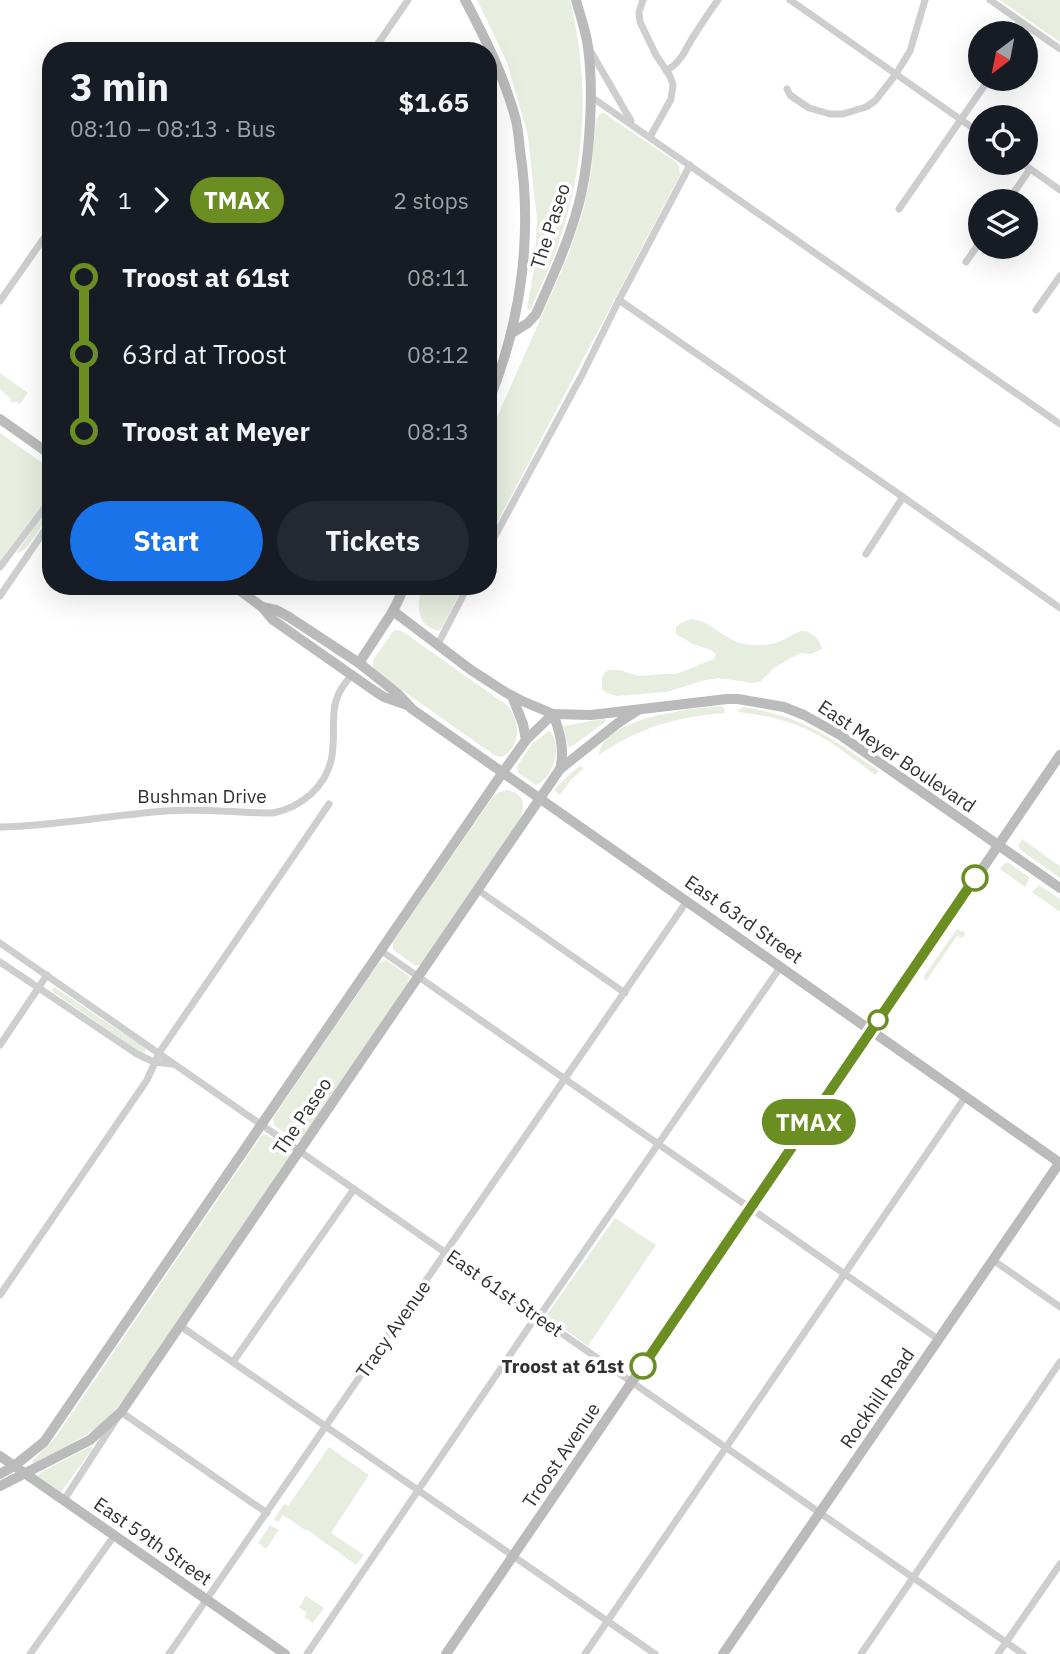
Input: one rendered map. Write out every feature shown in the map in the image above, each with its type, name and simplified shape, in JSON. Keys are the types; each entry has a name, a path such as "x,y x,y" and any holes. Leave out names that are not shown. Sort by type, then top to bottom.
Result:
{"main road":[{"path":"465,0 486,42"},
{"name":"The Paseo","path":"512,333 536,314 569,234 585,171 590,96 588,47 576,0"},
{"path":"497,63 515,116 526,205 524,267 512,333 497,380"},
{"path":"0,419 42,449"},
{"name":"East 63rd Street","path":"246,595 273,620 308,645 384,697 408,706 1060,1162"},
{"path":"308,645 355,666 393,611 401,595"},
{"name":"East 63rd Street","path":"262,607 289,617 359,663 398,694 408,706"},
{"name":"East Meyer Boulevard","path":"393,611 471,670 513,696 553,714 591,715 727,699 760,702 804,715 840,734 1060,888"},
{"path":"352,675 365,676 398,694"},
{"path":"513,696 526,740"},
{"path":"560,769 640,709"},
{"path":"553,714 559,729 563,757 560,769"},
{"name":"The Paseo","path":"0,1486 44,1441 503,772 526,740 553,714"},
{"name":"Troost Avenue","path":"446,1654 1060,755"},
{"name":"The Paseo","path":"0,1474 90,1440 121,1412 560,769"},
{"name":"Rockhill Road","path":"723,1654 1060,1162"},
{"name":"East 59th Street","path":"0,1456 285,1654"}],"street":[{"path":"379,42 408,0"},
{"path":"643,0 639,12 640,22 673,85 671,99 650,137"},
{"path":"666,71 677,65 718,0"},
{"path":"790,0 968,125"},
{"path":"786,89 809,108 830,114 843,114 866,107 875,101 910,51 925,0"},
{"path":"990,0 1021,21"},
{"path":"1038,33 1060,49"},
{"path":"588,47 633,125"},
{"path":"898,209 981,91"},
{"path":"590,96 1060,424"},
{"path":"497,531 583,373 690,165"},
{"path":"1038,175 1060,190"},
{"path":"0,301 42,241"},
{"path":"1036,310 1060,276"},
{"path":"619,300 1060,608"},
{"path":"866,554 903,497"},
{"path":"0,567 42,511"},
{"path":"0,596 42,534"},
{"path":"438,644 463,595"},
{"name":"Bushman Drive","path":"0,827 34,827 124,814 169,811 285,811 309,796 325,775 332,755 334,709 340,692 352,675"},
{"path":"0,1295 147,1080 159,1053 329,804"},
{"path":"478,890 625,993"},
{"name":"Tracy Avenue","path":"169,1654 687,901"},
{"name":"East 61st Street","path":"0,943 1023,1654"},
{"path":"380,950 938,1339"},
{"path":"0,962 137,1054 154,1062 176,1065"},
{"path":"307,1654 781,966"},
{"path":"0,1045 47,975"},
{"path":"585,1654 966,1096"},
{"path":"233,1362 354,1189"},
{"path":"993,1260 1060,1307"},
{"path":"179,1325 654,1654"},
{"path":"861,1654 1060,1362"},
{"path":"64,1500 121,1412 267,1513"},
{"path":"30,1654 114,1536"},
{"path":"998,1654 1060,1564"}],"green space":[{"path":"477,0 570,0 576,31 582,92 580,152 559,242 530,311 527,308 534,269 537,220 528,136 507,62"},
{"path":"1000,0 1060,0 1060,42 1038,27 1038,21 1030,21"},
{"path":"604,113 676,162 680,175 497,523 497,418 568,256 583,211 591,175 596,120"},
{"path":"0,373 28,393 20,404 11,402 0,389"},
{"path":"0,433 42,463 42,504 0,561"},
{"path":"42,516 42,526 27,547 17,552"},
{"path":"420,595 458,595 439,631 431,629 422,619"},
{"path":"690,619 699,620 736,642 745,644 773,644 806,631 816,638 822,649 791,658 774,668 760,682 719,678 666,692 617,696 602,689 602,678 605,672 610,670 638,676 676,674 714,659 716,654 711,650 676,634 676,627"},
{"path":"394,630 405,633 508,706 515,719 517,733 508,753 501,757 494,755 375,671 373,660"},
{"path":"721,706 725,713 690,717 644,730 599,755 604,742 615,732 631,724 650,717 690,709"},
{"path":"744,707 783,716 816,730 879,771 875,775 831,743 797,725 738,712"},
{"path":"603,719 605,722 574,745 568,746 563,726"},
{"path":"549,731 556,744 554,761 547,776 536,785 518,773 517,766 532,744"},
{"path":"580,766 583,769 560,795 554,790 567,777"},
{"path":"507,790 513,791 522,800 520,819 421,964 416,966 393,950 393,942 492,798"},
{"path":"1022,839 1060,866 1060,878 1022,851 1018,846"},
{"path":"1005,863 1029,877 1025,887 1000,869"},
{"path":"1039,885 1060,899 1060,912 1032,892"},
{"path":"957,929 965,935 962,938 957,936 926,981 924,976"},
{"path":"386,960 409,976 407,986 303,1138 294,1139 275,1126 275,1115 378,964"},
{"path":"54,987 146,1051 142,1053 53,992"},
{"path":"262,1135 267,1135 289,1150 290,1156 128,1392 104,1421 70,1444 34,1463 32,1461 55,1438"},
{"path":"615,1218 656,1245 588,1346 548,1317 548,1313"},
{"path":"91,1446 93,1448 61,1492 38,1476 40,1473"},
{"path":"329,1447 369,1475 331,1533 364,1555 356,1565 283,1515 278,1522 274,1519 284,1504 288,1506"},
{"path":"270,1525 279,1530 266,1549 258,1543"},
{"path":"306,1596 324,1608 313,1623 304,1617 307,1613 299,1607"}],"bus line":[{"name":"TMAX","path":"643,1366 975,878"}],"place":[{"name":"Troost at 61st","path":"643,1366"}]}
